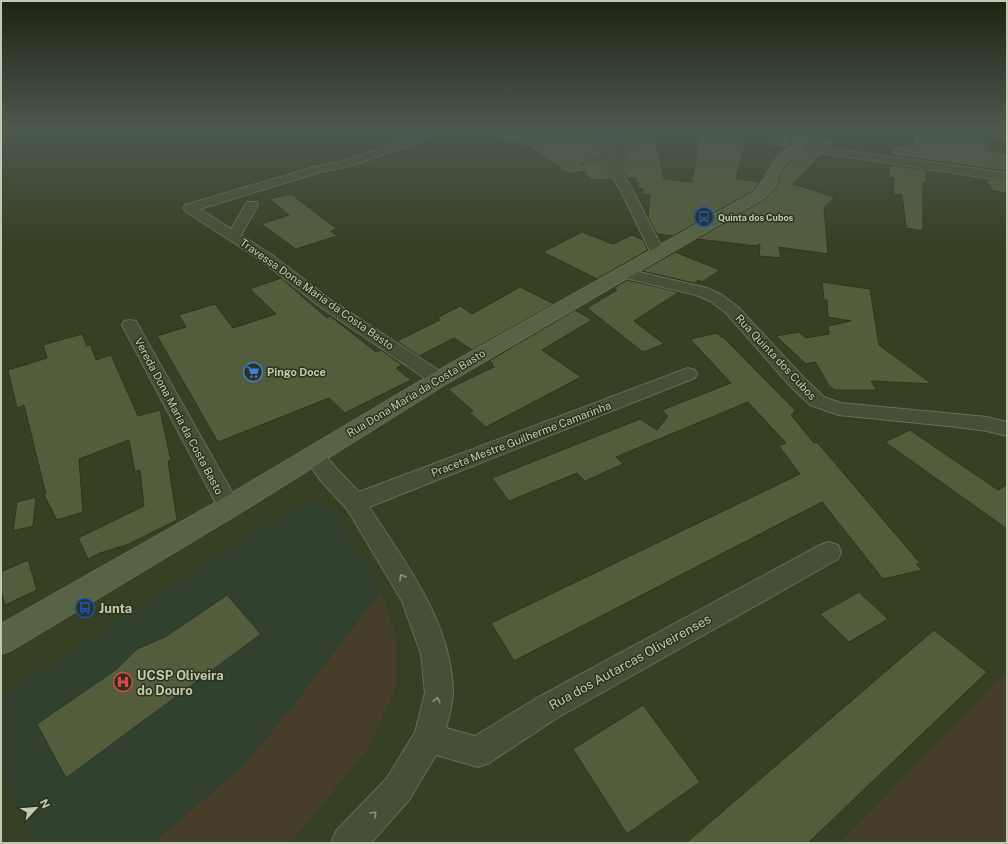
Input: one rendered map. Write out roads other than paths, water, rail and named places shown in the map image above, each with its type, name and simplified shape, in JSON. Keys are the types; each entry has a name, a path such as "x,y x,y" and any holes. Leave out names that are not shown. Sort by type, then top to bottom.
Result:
{"street":[{"name":"Travessa Dona Maria da Costa Basto","path":"333,166 318,169 190,208 267,258 326,303 439,379"},
{"path":"594,166 613,169 624,185 649,239 658,254"},
{"name":"Rua Dona Maria da Costa Basto","path":"1,640 229,507 439,379 759,195 768,186 772,174 778,166"},
{"path":"934,166 1007,177"},
{"name":"Travessa Dona Maria da Costa Basto","path":"234,236 252,205"},
{"name":"Rua Quinta dos Cubos","path":"622,274 701,291 716,298 732,310 797,382 817,401 839,409 948,419 987,424 1007,429"},
{"name":"Vereda Dona Maria da Costa Basto","path":"130,325 229,507"},
{"name":"Praceta Mestre Guilherme Camarinha","path":"355,503 688,374"},
{"path":"314,455 328,474 355,503 414,597 435,654 439,692 429,738 398,789 348,843"},
{"name":"Rua dos Autarcas Oliveirenses","path":"429,738 478,752 546,708 829,552"}],"place":[{"name":"Quinta dos Cubos","path":"704,217"},
{"name":"Pingo Doce","path":"253,372"},
{"name":"Junta","path":"85,608"},
{"name":"UCSP Oliveira do Douro","path":"123,682"}]}
